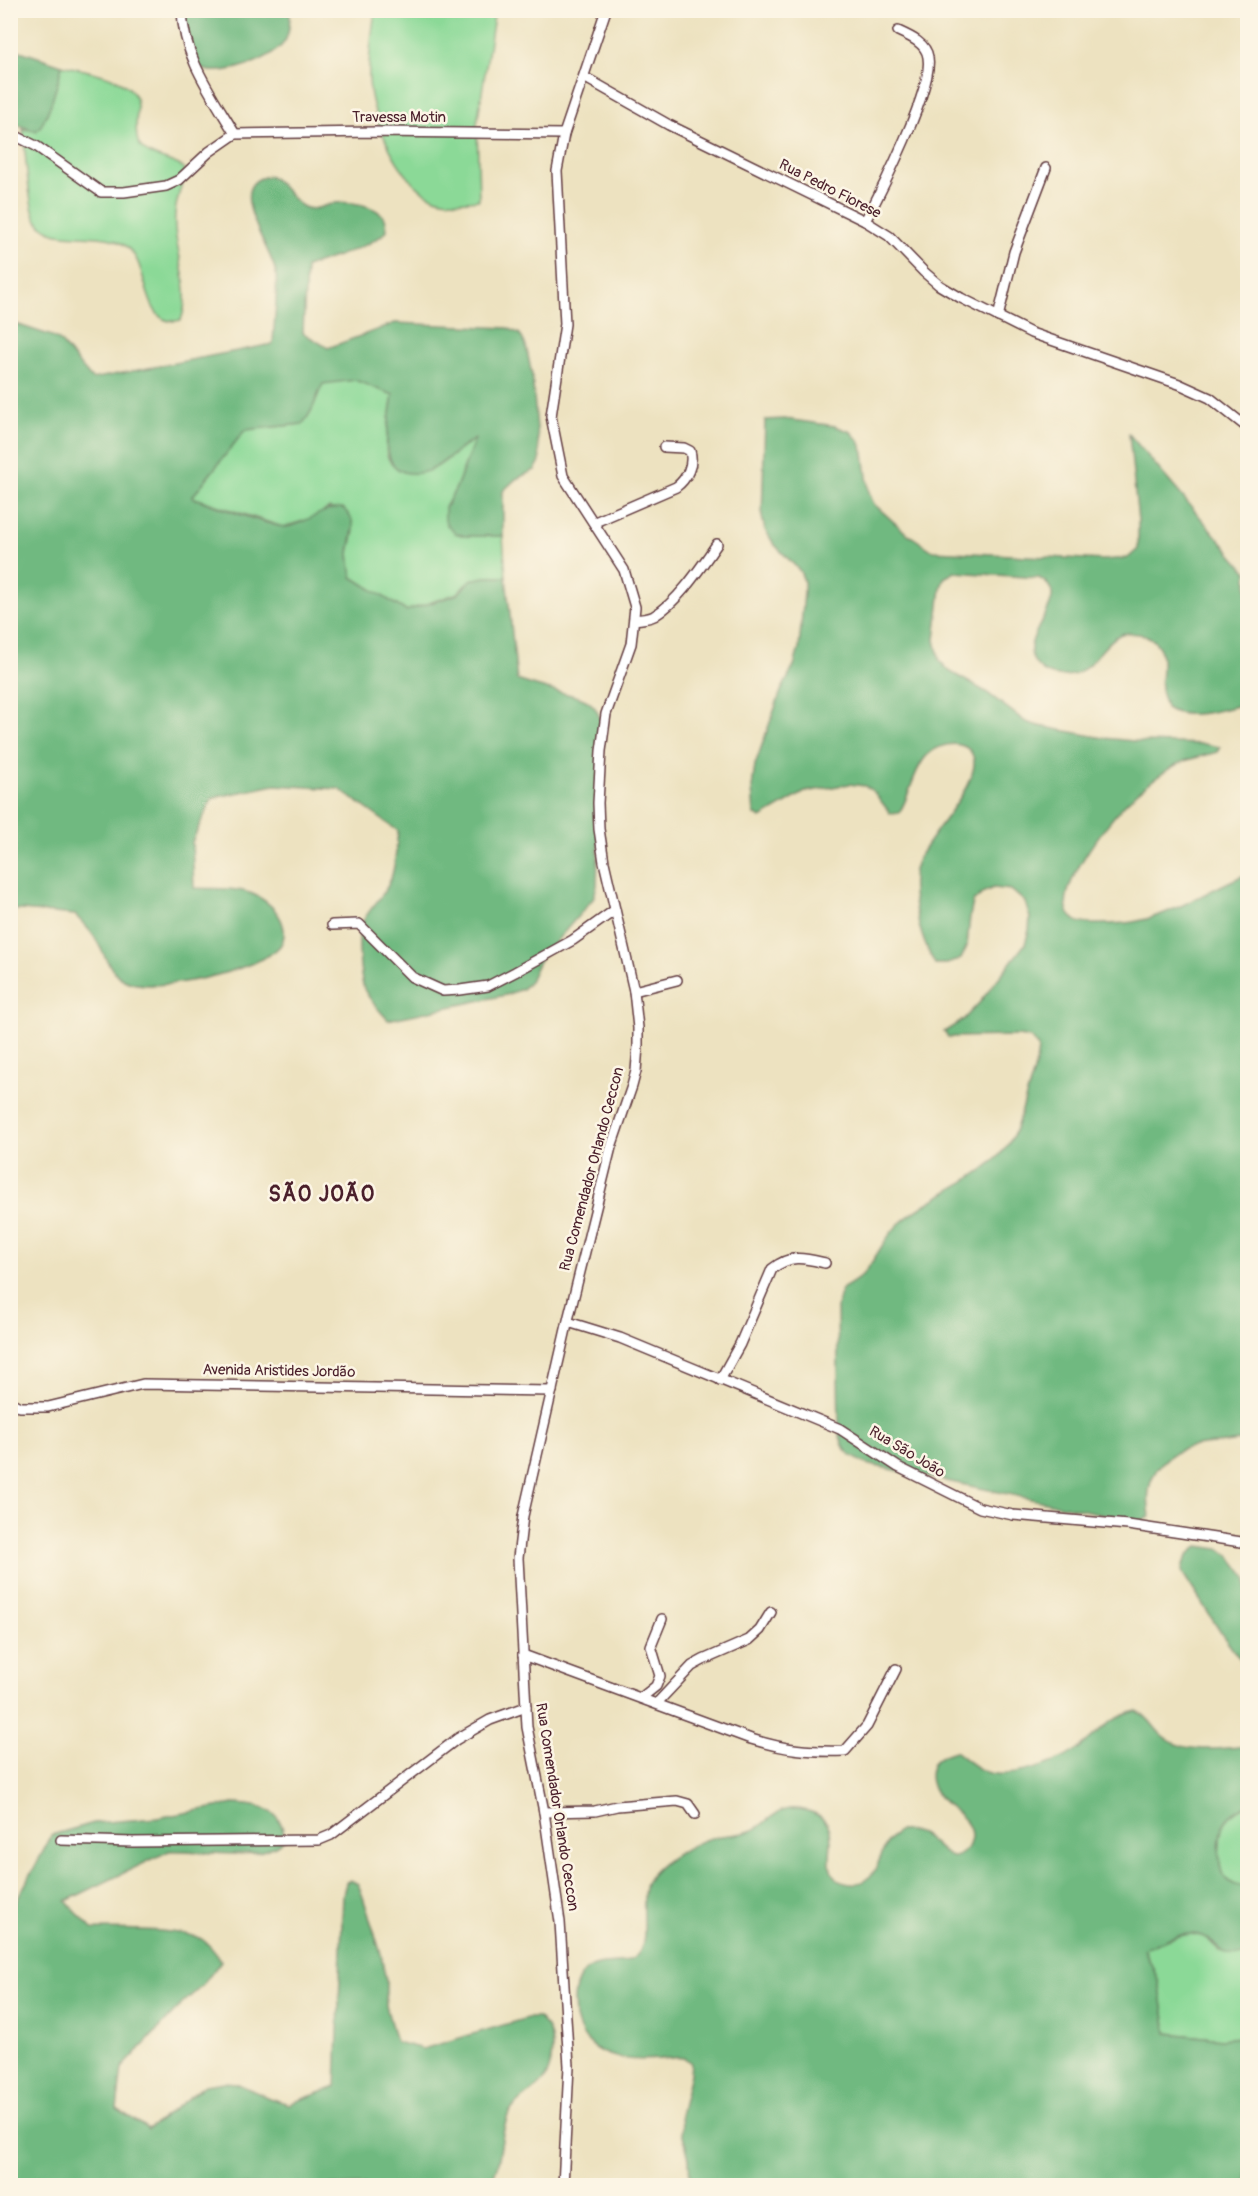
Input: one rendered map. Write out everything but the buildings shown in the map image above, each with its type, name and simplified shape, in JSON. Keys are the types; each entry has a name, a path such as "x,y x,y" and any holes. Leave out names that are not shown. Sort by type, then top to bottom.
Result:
{"street":[{"path":"10,133 36,146 101,192 124,192 166,186 179,180 209,152 235,134 190,54 183,30 182,10"},
{"name":"Rua Comendador Orlando Ceccon","path":"563,2186 569,2062 560,1922 544,1812 527,1727 518,1558 523,1516 568,1322 611,1147 636,1071 638,1028 634,991 599,829 601,751 606,714 631,644 635,620 632,591 624,570 595,522 563,476 551,416 565,324 556,171 564,134 606,10"},
{"path":"865,221 883,189 925,83 929,58 924,46 898,31"},
{"name":"Rua Pedro Fiorese","path":"584,77 669,125 865,221 889,236 939,285 998,317 1031,333 1179,384 1210,398 1248,428"},
{"name":"Travessa Motin","path":"235,134 408,132 564,134"},
{"path":"998,317 1014,252 1046,168"},
{"path":"595,522 684,482 692,457 690,451 684,448 664,447"},
{"path":"635,620 649,618 660,611 696,574 717,544"},
{"path":"332,925 359,924 412,977 443,990 460,990 488,986 573,940 615,910"},
{"path":"634,991 676,980"},
{"path":"720,1380 740,1344 772,1269 783,1260 797,1258 825,1263"},
{"name":"Rua São João","path":"568,1322 620,1338 840,1428 898,1467 980,1508 1013,1515 1128,1525 1248,1543"},
{"name":"Avenida Aristides Jordão","path":"10,1402 20,1407 48,1407 143,1384 552,1391"},
{"path":"657,1703 692,1666 749,1640 760,1630 771,1612"},
{"path":"641,1698 656,1686 660,1676 651,1646 662,1619"},
{"path":"523,1655 751,1739 786,1749 845,1751 867,1726 896,1669"},
{"path":"61,1840 133,1842 319,1840 331,1835 457,1739 490,1720 526,1707"},
{"path":"544,1812 595,1811 617,1806 677,1801 688,1804 695,1814"}],"green space":[{"path":"478,10 494,16 477,124 479,200 447,201 427,194 401,168 375,114 369,80 375,11"},
{"path":"183,11 290,11 289,28 281,46 262,59 237,68 205,70 193,63"},
{"path":"11,48 62,65 48,111 36,131 11,123"},
{"path":"62,65 109,77 129,88 135,97 137,107 136,131 139,144 147,152 184,168 175,214 176,240 185,294 181,320 169,321 153,308 137,260 121,243 108,238 55,233 45,228 36,219 29,189 23,129 36,131 40,127 52,101"},
{"path":"269,176 304,207 312,209 335,203 355,203 375,209 386,222 387,230 373,241 350,252 306,267 303,333 328,348 395,323 508,328 520,334 526,346 532,375 540,461 535,470 516,479 503,491 503,536 465,536 455,533 445,520 445,508 456,488 475,439 430,470 409,473 398,469 388,453 387,441 393,395 355,380 323,384 312,410 302,424 245,430 192,497 255,519 286,527 301,523 328,510 343,508 353,524 349,553 352,577 406,611 458,594 470,580 506,577 517,680 579,697 592,704 596,710 602,727 597,886 593,899 539,961 530,981 522,989 506,995 388,1020 373,1003 365,991 362,977 359,957 360,929 390,881 395,863 398,831 339,789 275,785 212,798 192,842 194,888 244,891 253,894 273,908 283,925 284,936 280,946 269,955 251,964 229,972 180,983 138,984 118,976 93,935 75,915 11,909 10,322 59,340 92,379 273,344 276,274 249,204 249,191 255,181"},
{"path":"355,380 393,395 386,450 390,462 401,469 414,472 434,468 475,438 456,488 445,508 465,536 503,536 506,577 470,580 458,593 406,611 352,577 349,553 354,531 330,508 310,519 283,527 192,497 245,430 302,424 312,410 323,383"},
{"path":"785,419 835,426 851,432 859,441 864,453 869,493 874,504 905,532 933,551 1104,560 1128,558 1138,549 1138,521 1129,434 1247,572 1248,703 1217,711 1185,714 1166,708 1161,690 1160,649 1152,639 1143,635 1121,634 1113,639 1086,667 1070,676 1056,676 1043,671 1033,659 1031,646 1052,597 1050,587 1039,578 955,572 944,578 935,640 940,661 949,671 986,692 1026,722 1104,738 1220,747 1217,752 1174,766 1126,803 1082,860 1067,896 1067,910 1078,922 1129,923 1166,912 1247,874 1247,1439 1191,1447 1171,1456 1161,1464 1153,1476 1148,1496 1150,1517 1140,1522 866,1464 850,1455 842,1444 839,1431 837,1307 842,1289 864,1273 899,1224 926,1204 987,1166 1009,1143 1033,1074 1038,1047 1031,1038 1018,1036 948,1037 944,1032 963,1020 980,1002 1025,944 1030,918 1025,902 1011,890 993,888 984,892 973,902 967,946 961,959 947,964 935,964 924,942 916,913 914,870 918,859 961,795 972,774 974,762 967,748 950,744 931,752 920,765 899,813 890,813 874,792 865,786 849,784 805,792 761,818 754,814 752,788 755,765 781,691 794,666 799,648 804,593 804,581 800,571 774,544 765,530 762,517 765,420"},
{"path":"1198,1546 1219,1549 1231,1557 1247,1578 1247,1669 1182,1572 1185,1561"},
{"path":"1137,1711 1145,1716 1164,1737 1182,1746 1204,1749 1247,1746 1247,1805 1232,1814 1225,1822 1219,1850 1222,1873 1225,1878 1233,1884 1247,1887 1247,1955 1226,1954 1204,1937 1190,1934 1174,1937 1144,1949 1159,1982 1167,2033 1222,2039 1247,2036 1247,2185 690,2185 689,2158 682,2131 681,2111 691,2063 681,2057 651,2060 630,2059 601,2051 585,2038 576,2019 574,2008 576,1986 588,1970 598,1965 628,1961 641,1949 644,1931 644,1892 650,1876 666,1861 697,1843 715,1837 750,1831 759,1827 776,1813 791,1809 808,1811 822,1817 829,1826 831,1869 835,1877 845,1882 856,1883 870,1877 889,1840 899,1831 921,1834 947,1855 955,1857 968,1847 971,1834 961,1816 935,1792 931,1781 931,1769 937,1759 955,1751 986,1772 1007,1774 1032,1769 1067,1756 1111,1722"},
{"path":"233,1804 268,1810 279,1821 284,1839 273,1847 246,1854 169,1851 66,1901 92,1929 181,1933 194,1936 203,1940 221,1961 202,1986 122,2068 117,2109 148,2129 205,2085 236,2083 289,2104 336,2087 343,1894 346,1883 351,1880 358,1884 381,1954 386,1981 386,2006 396,2042 423,2049 527,2018 539,2018 548,2029 552,2048 547,2076 509,2113 503,2131 499,2159 488,2185 11,2186 11,1911 52,1835 94,1823 157,1818"},
{"path":"1247,1805 1247,1887 1233,1884 1225,1878 1222,1873 1219,1850 1225,1822 1232,1814"},
{"path":"1192,1934 1205,1937 1220,1951 1247,1955 1247,2036 1222,2039 1167,2033 1159,1982 1144,1948 1178,1936"}],"district":[{"name":"SÃO JOÃO","path":"322,1194"}]}
